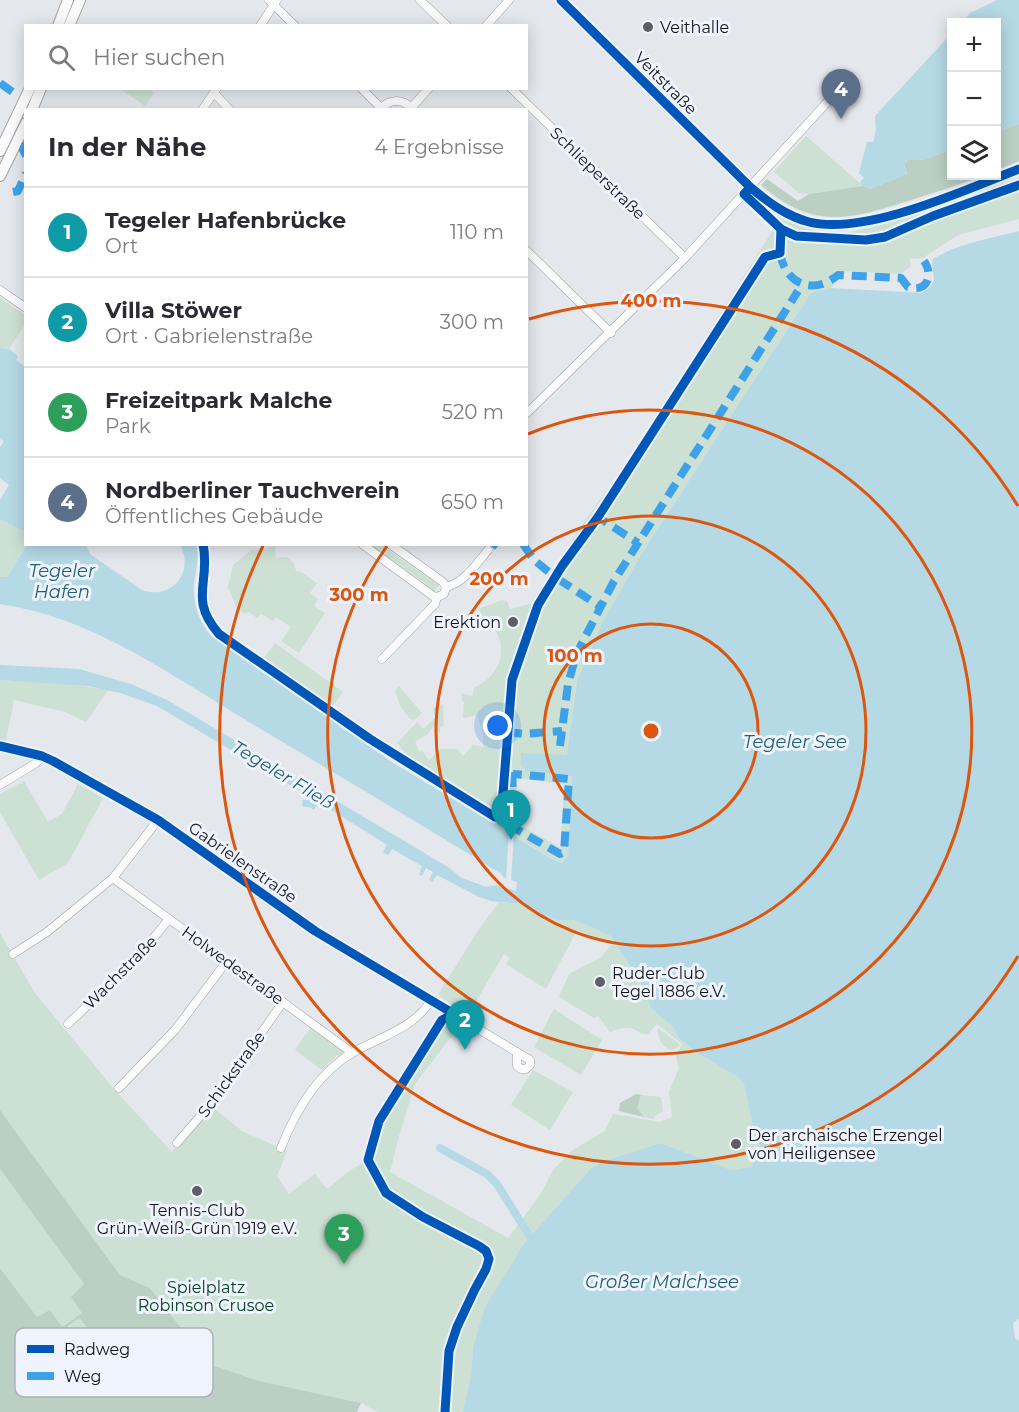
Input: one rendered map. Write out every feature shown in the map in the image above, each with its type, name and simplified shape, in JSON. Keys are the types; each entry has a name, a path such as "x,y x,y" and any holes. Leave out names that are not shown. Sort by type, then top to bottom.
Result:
{"main road":[{"path":"59,24 68,0"},
{"path":"70,24 80,0"},
{"path":"0,176 4,148 29,90"},
{"path":"33,108 40,90"},
{"path":"4,148 24,125"}],"street":[{"path":"420,0 445,24"},
{"path":"488,24 509,0"},
{"name":"Veitstraße","path":"561,0 750,187 770,204 799,219 832,225 861,223 908,209 1019,169"},
{"path":"261,24 274,2 294,24"},
{"path":"528,411 611,333 685,258 841,87"},
{"path":"363,90 379,108 394,101 403,101 413,108 427,90"},
{"name":"Schlieperstraße","path":"513,90 685,258"},
{"path":"203,108 215,91 228,108"},
{"path":"528,252 611,333"},
{"path":"0,290 24,307"},
{"path":"365,546 437,597"},
{"path":"393,546 447,587"},
{"path":"447,587 465,576 488,550"},
{"path":"382,659 435,604 437,597 445,593 447,587"},
{"name":"Gabrielenstraße","path":"0,746 42,756 158,820 315,931 431,1000 517,1052 530,1060 530,1065 526,1069 518,1068 517,1052"},
{"path":"0,785 36,763 42,756"},
{"path":"14,954 46,932 113,878 158,820"},
{"name":"Holwedestraße","path":"113,878 347,1049 350,1054"},
{"name":"Wachstraße","path":"68,1024 137,958 170,919"},
{"path":"119,1088 175,1030 227,961"},
{"path":"281,1148 295,1115 324,1076 350,1054 409,1024 426,1009 431,1000"},
{"name":"Schickstraße","path":"177,1143 215,1099 283,1002"}],"green space":[{"path":"150,90 154,93 145,106 123,91"},
{"path":"1019,124 1019,161 1001,168 1001,131"},
{"path":"806,136 863,186 809,194 799,193 774,172"},
{"path":"947,151 947,180 971,180 867,213 832,217 815,215 797,209 761,185 767,179 798,201 809,194 863,186 870,189 907,174 904,164 908,160 922,160"},
{"path":"1019,178 1019,219 958,235 923,258 910,259 911,266 901,274 847,271 831,288 811,293 642,553 603,621 577,681 567,756 521,753 526,771 572,775 568,856 565,861 558,862 496,825 498,803 484,810 406,763 409,757 397,743 417,722 423,729 435,718 433,708 443,705 444,726 440,727 440,733 433,727 427,735 415,741 419,752 422,751 429,760 440,749 457,749 463,756 473,745 483,747 479,715 463,718 464,701 462,701 461,693 472,696 474,688 493,673 499,664 501,644 491,624 481,615 479,607 502,600 507,601 510,609 530,604 621,471 773,230 748,205 753,199 781,219 801,227 826,232 850,232 926,211","holes":["517,778 564,784 561,848 515,822"]},
{"path":"0,298 24,314 24,326 9,349 0,348"},
{"path":"0,519 24,531 24,546 26,546 7,577 0,577"},
{"path":"371,546 382,546 440,583 434,592 425,583"},
{"path":"275,547 276,558 287,557 294,563 296,571 317,583 310,593 318,599 314,606 325,613 299,653 281,641 291,627 276,617 273,621 261,614 257,618 248,611 245,614 237,609 228,587 233,565 251,550"},
{"path":"275,643 343,692 332,707 264,658"},
{"path":"0,680 69,684 108,690 86,722 65,712 14,700 6,741 0,740"},
{"path":"399,686 422,713 414,720 410,719 401,707 395,691"},
{"path":"24,781 48,822 62,814 78,784 103,798 68,863 39,880 0,812 0,794"},
{"name":"Spielplatz Robinson Crusoe","path":"499,902 521,904 526,909 559,920 575,920 611,936 641,983 651,1008 672,1026 680,1039 694,1051 738,1077 744,1085 754,1131 760,1147 751,1167 731,1170 660,1143 591,1168 522,1246 473,1348 471,1376 463,1412 378,1412 361,1403 259,1381 213,1365 213,1328 181,1328 150,1288 120,1275 0,1110 0,933 35,993 114,1089 172,1152 211,1106 242,1131 287,1151 277,1176 289,1194 315,1174 327,1189 349,1171 368,1160 379,1121 442,1020 457,1029 415,1084 390,1172 508,1238 540,1195 553,1170 573,1150 605,1131 613,1114 660,1122 672,1117 669,1092 679,1068 676,1056 682,1044 657,1024 648,1034 627,1028 610,1032 598,1016 594,1018 559,997 569,974 601,957 612,944 577,930 546,989 506,964 510,958 504,954 468,1015 438,995 477,932"},
{"path":"554,1009 602,1040 581,1075 534,1047"},
{"path":"311,1027 343,1052 322,1070 295,1050"},
{"path":"658,1028 679,1046 673,1050 666,1048 660,1039"},
{"path":"533,1070 573,1092 550,1130 511,1105"},
{"path":"636,1094 641,1095 637,1108 644,1117 619,1111 620,1103"},
{"path":"641,1095 661,1097 663,1111 654,1119 644,1117 637,1108"},
{"path":"0,1110 120,1275 150,1288 181,1328 87,1328 80,1318 68,1328 15,1328 15,1397 213,1397 213,1365 259,1381 361,1403 357,1412 0,1412 0,1268 37,1317 50,1310 62,1327 82,1313 71,1297 84,1284 0,1169"},
{"path":"0,1169 84,1284 82,1313 62,1327 37,1317 0,1268"},
{"path":"80,1318 87,1328 67,1328"}],"water":[{"path":"997,0 1019,0 1019,124 1001,131 1001,18 966,18 970,13"},
{"path":"947,38 947,151 922,160 908,160 904,165 907,174 870,189 863,186 860,182 864,178 859,173 867,142 873,142 876,130 875,116"},
{"name":"Tegeler See","path":"1019,231 1019,1319 1013,1323 1015,1338 1019,1341 1019,1412 463,1412 471,1376 473,1348 485,1307 522,1246 591,1168 608,1160 660,1143 731,1170 751,1167 760,1147 754,1131 744,1085 738,1077 694,1051 680,1039 672,1026 651,1008 641,983 611,936 575,920 559,920 526,909 522,904 491,901 479,897 437,875 432,882 429,880 433,872 426,868 422,876 419,874 422,866 392,849 388,855 383,852 387,845 319,802 314,810 310,807 303,807 302,800 312,798 157,706 120,693 88,686 0,680 0,665 79,669 131,684 167,700 448,867 462,878 486,887 496,885 516,891 517,882 503,877 502,874 130,650 67,621 0,604 0,577 7,577 26,546 86,546 90,554 142,590 163,591 178,581 182,574 185,565 180,546 197,546 195,604 211,636 390,761 562,863 568,856 572,776 526,771 521,765 521,753 567,755 577,681 603,621 642,553 811,293 831,288 922,293 934,281 933,259 964,245"},
{"path":"0,348 9,349 18,356 16,360 24,366 24,531 0,519 0,500 9,485 0,478 0,447 4,441 0,439"}],"pier":[{"path":"509,829 514,832 511,883 506,881"}],"waterway":[{"path":"440,1148 487,1174 497,1184 530,1237"}],"marked path":[{"path":"0,83 17,95"},
{"path":"24,148 24,152"},
{"path":"13,192 18,191 24,178"},
{"path":"780,253 783,264 794,279 810,285 819,285 838,275 901,278 908,287 920,287 927,282 928,277 924,261"},
{"path":"560,746 568,684 573,666 580,647 614,581 798,291"},
{"path":"596,521 598,517 638,543"},
{"path":"524,546 534,560 555,577"},
{"path":"558,579 601,607"},
{"path":"507,732 524,734 562,731"},
{"path":"512,772 513,794"},
{"path":"499,811 495,817 560,854 564,852 569,779 513,774"}],"cycle path":[{"path":"561,0 750,187 778,208 809,222 832,225 858,223 886,217 944,199 1019,169"},
{"path":"749,189 744,194 781,229 796,236 866,240 885,237 933,216 1019,185"},
{"path":"203,546 205,569 202,600 210,622 219,634 370,739 495,817 502,806 512,680 538,605 562,566 598,517 765,257 780,253 781,229"},
{"path":"0,746 42,756 53,761 158,820 315,931 454,1014"},
{"path":"445,1412 449,1351 457,1327 489,1259 486,1251 479,1246 423,1217 386,1193 368,1160 379,1121 442,1020 454,1014"}],"place":[{"name":"Veithalle","path":"648,27"},
{"name":"Nordberliner Tauchverein","path":"841,119"},
{"name":"Erektion","path":"513,622"},
{"name":"Tegeler Hafenbrücke","path":"511,840"},
{"name":"Ruder-Club Tegel 1886 e.V.","path":"600,982"},
{"name":"Villa Stöwer","path":"465,1050"},
{"name":"Der archaische Erzengel von Heiligensee","path":"736,1144"},
{"name":"Tennis-Club Grün-Weiß-Grün 1919 e.V.","path":"197,1191"},
{"name":"Freizeitpark Malche","path":"344,1264"}],"water label":[{"name":"Tegeler Hafen","path":"62,581"},
{"name":"Tegeler Fließ","path":"283,775"},
{"name":"Großer Malchsee","path":"662,1282"}]}
